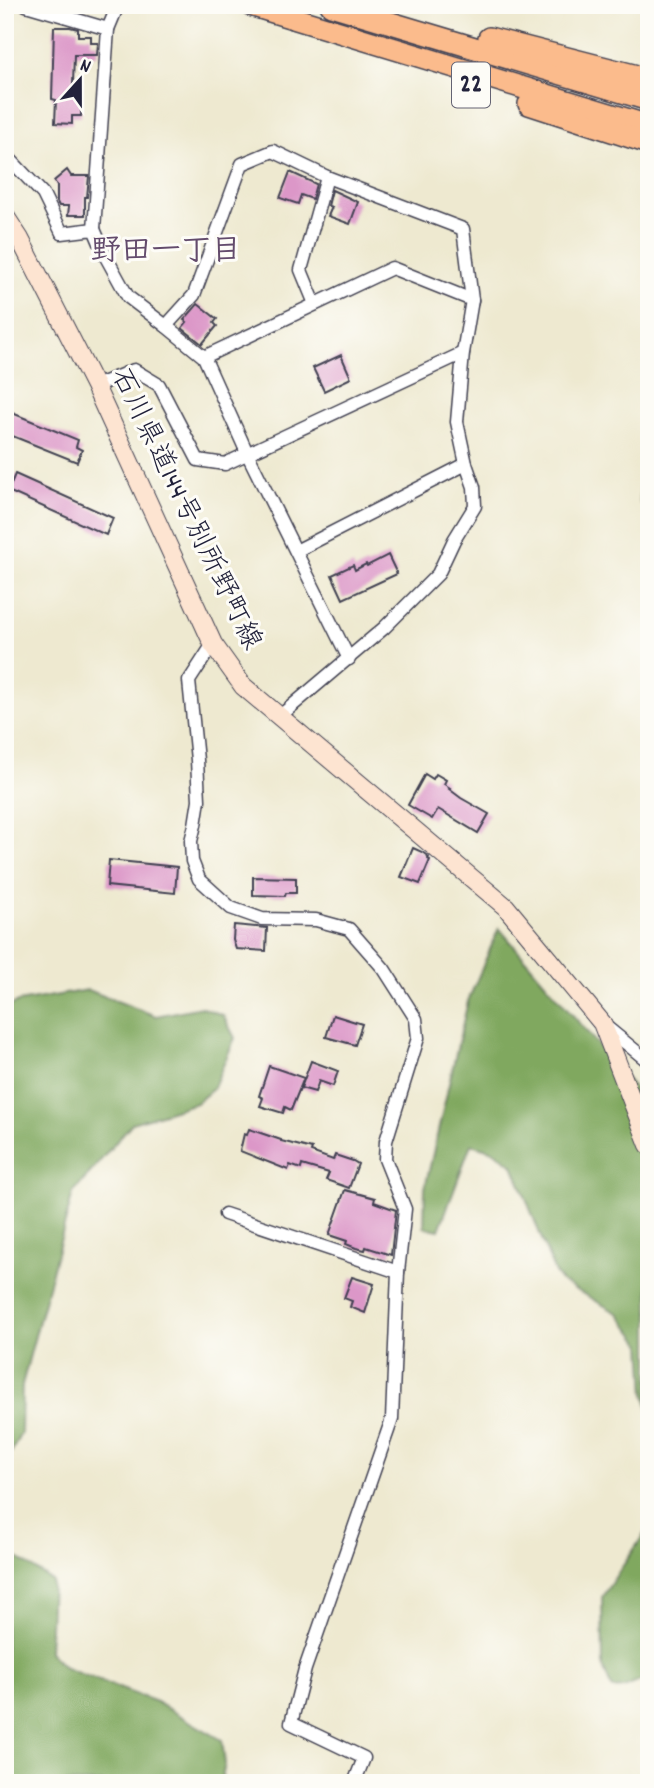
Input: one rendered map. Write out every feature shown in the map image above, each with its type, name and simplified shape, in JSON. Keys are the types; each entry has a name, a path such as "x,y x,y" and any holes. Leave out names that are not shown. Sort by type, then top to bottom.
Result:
{"main road":[{"name":"22","path":"250,5 649,126"},
{"name":"22","path":"332,5 444,26 649,79"},
{"name":"22","path":"332,5 649,100"},
{"name":"22","path":"297,20 411,65 649,144"},
{"name":"石川県道144号別所野町線","path":"5,216 20,239 95,386 213,644 243,686 506,907 601,1023 649,1145"}],"street":[{"path":"26,5 108,29"},
{"path":"118,5 108,29 94,229 128,298 204,357 248,454 349,659"},
{"path":"166,326 194,295 242,164 273,151 327,177 463,229 472,300 463,353 457,422 474,487 475,506 454,540 438,574 384,628 280,716"},
{"path":"5,155 43,194 62,233 94,229"},
{"path":"315,304 301,270 327,177"},
{"path":"204,357 392,268 472,300"},
{"path":"95,386 134,370 159,385 198,460 225,464 463,353"},
{"path":"296,551 466,464"},
{"path":"213,644 189,681 199,800 191,841 192,861 199,879 231,908 262,919 316,920 349,929 384,969 416,1019 418,1038 386,1141 385,1159 405,1209 398,1272 392,1419 305,1669 291,1723 364,1758 354,1783"},
{"path":"601,1023 649,1062"},
{"path":"225,1214 398,1272"}],"green space":[{"path":"649,388 649,505 640,503 642,411"},
{"path":"499,928 649,1105 649,1411 645,1394 642,1344 619,1314 562,1282 555,1273 513,1165 494,1151 471,1144 439,1230 424,1227 425,1188 468,1001"},
{"path":"88,990 156,1016 201,1007 223,1015 235,1038 213,1089 196,1103 132,1123 73,1193 22,1385 21,1433 10,1455 5,1457 5,1008 18,1002"},
{"path":"649,1527 649,1677 624,1688 612,1689 603,1667 602,1597"},
{"path":"5,1551 52,1581 49,1652 65,1668 156,1702 222,1740 225,1764 221,1783 5,1783"}],"building":[{"path":"54,27 78,29 78,36 91,36 91,43 98,43 97,55 74,55 73,84 82,84 81,116 72,116 72,124 55,123 56,100 52,99"},
{"path":"67,170 71,176 89,176 85,215 68,215 69,206 59,206 57,202 57,185 54,181"},
{"path":"290,172 316,184 312,199 301,195 298,204 280,198"},
{"path":"332,190 358,202 350,224 328,216 332,207 328,206"},
{"path":"198,304 217,319 214,323 217,326 202,344 182,328 187,322 184,320"},
{"path":"341,355 351,378 324,391 313,368"},
{"path":"5,410 78,440 76,447 82,450 77,462 5,433"},
{"path":"15,474 113,518 106,535 8,491"},
{"path":"388,555 397,574 343,599 332,575 353,565 355,570 366,564 367,566"},
{"path":"425,774 433,779 436,774 446,780 444,784 449,789 489,814 478,833 438,809 432,819 408,805"},
{"path":"413,848 430,860 420,884 401,877"},
{"path":"109,860 177,867 175,893 107,886"},
{"path":"253,877 296,878 296,893 286,893 285,896 253,895"},
{"path":"234,925 267,928 266,951 236,949 233,940"},
{"path":"333,1015 362,1024 355,1045 326,1037"},
{"path":"311,1061 338,1071 333,1086 319,1081 315,1092 301,1088"},
{"path":"269,1066 304,1078 291,1110 285,1107 283,1113 260,1106 263,1098 259,1096"},
{"path":"249,1129 312,1149 311,1152 333,1160 335,1155 353,1161 358,1164 349,1188 326,1180 329,1173 302,1165 301,1169 290,1165 288,1170 240,1151 244,1134 247,1135"},
{"path":"345,1190 375,1198 374,1202 396,1210 391,1255 366,1247 365,1250 356,1248 346,1244 347,1241 329,1235"},
{"path":"352,1277 374,1284 365,1313 350,1307 352,1301 344,1298"}],"district":[{"name":"野田一丁目","path":"166,253"}]}
